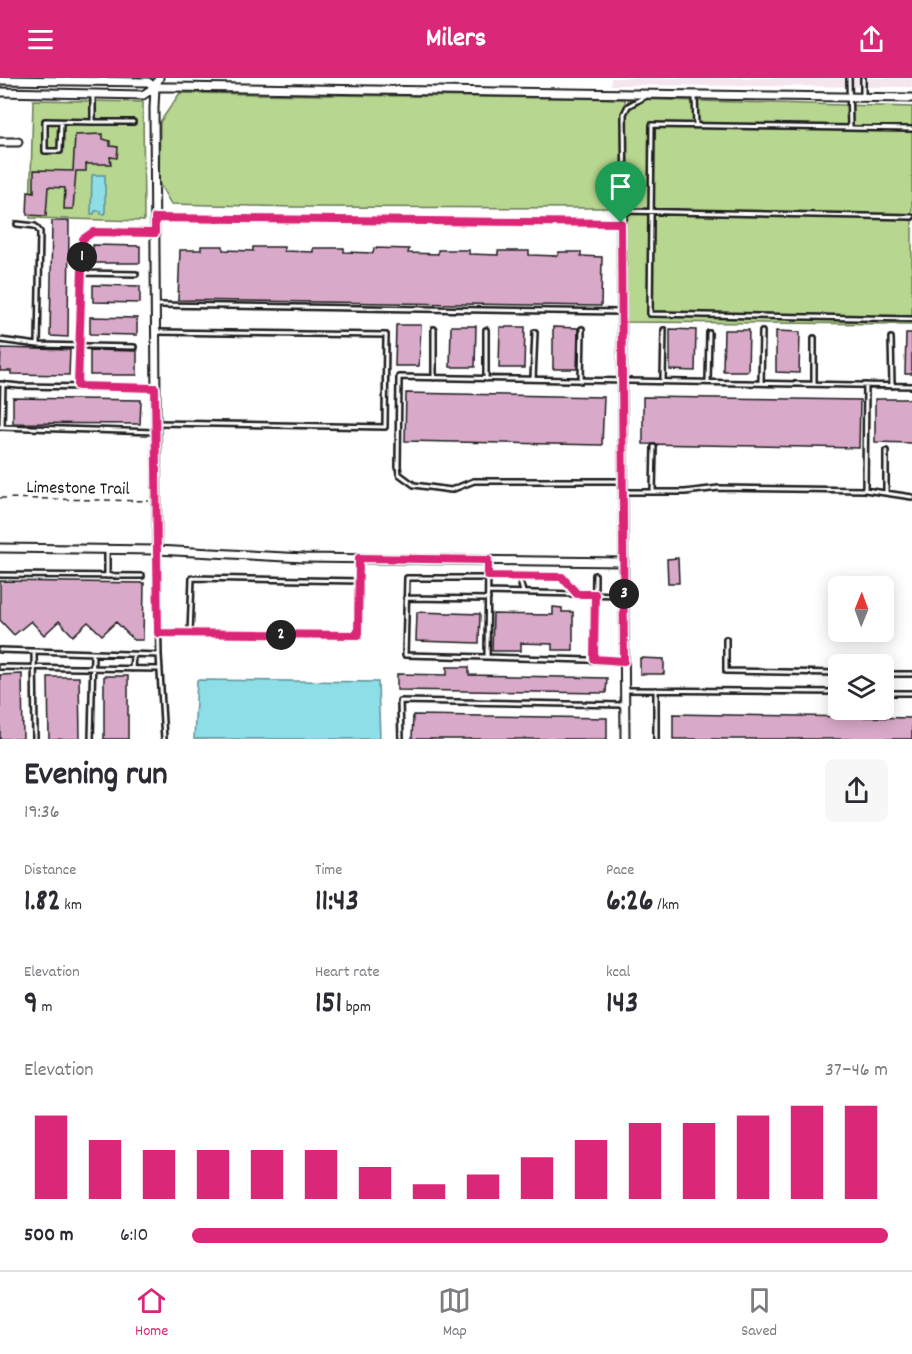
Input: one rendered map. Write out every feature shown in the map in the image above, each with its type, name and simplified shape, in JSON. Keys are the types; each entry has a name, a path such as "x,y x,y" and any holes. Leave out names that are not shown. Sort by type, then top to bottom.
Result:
{"street":[{"path":"157,550 155,87 159,78"},
{"path":"0,80 147,82 155,87"},
{"path":"0,92 143,94 155,87 912,98"},
{"path":"0,142 18,142"},
{"path":"625,211 621,223 625,739"},
{"path":"0,548 157,550 359,558 624,562"}],"lane":[{"path":"849,78 850,128"},
{"path":"863,78 864,97"},
{"path":"650,93 628,106 624,114 625,211 912,217"},
{"path":"93,94 93,122"},
{"path":"695,94 696,126"},
{"path":"61,122 60,152 45,151 45,121 133,122"},
{"path":"912,129 652,125 650,314 912,319"},
{"path":"155,218 621,223"},
{"path":"17,224 35,226 40,232 38,345"},
{"path":"78,386 81,346 82,241 88,233 155,233"},
{"path":"82,273 136,274"},
{"path":"156,305 622,312"},
{"path":"581,381 582,328"},
{"path":"434,329 434,378"},
{"path":"486,330 486,379"},
{"path":"663,381 664,330"},
{"path":"155,332 387,335 385,428 156,423"},
{"path":"533,379 535,332"},
{"path":"761,383 762,332"},
{"path":"708,382 709,333"},
{"path":"814,338 814,383"},
{"path":"891,338 892,386"},
{"path":"0,340 38,345 134,347"},
{"path":"623,481 474,481 451,490 414,485 399,474 399,377 912,386"},
{"path":"155,388 2,384 1,427 156,432"},
{"path":"865,490 866,385"},
{"path":"653,492 654,447"},
{"path":"886,451 886,493"},
{"path":"623,492 685,492 719,488 865,490 912,497"},
{"path":"107,550 107,576"},
{"path":"157,550 158,633 164,739"},
{"path":"158,633 358,635 359,558"},
{"path":"487,657 488,560"},
{"path":"0,575 142,576"},
{"path":"594,659 595,575"},
{"path":"519,576 523,592"},
{"path":"577,594 562,577 407,578 405,655 624,661"},
{"path":"190,634 192,578 359,581"},
{"path":"488,592 624,595"},
{"path":"406,598 488,599"},
{"path":"726,639 726,671 828,673"},
{"path":"0,650 159,655"},
{"path":"34,651 35,739"},
{"path":"91,739 93,654"},
{"path":"132,669 133,655"},
{"path":"0,667 160,669"},
{"path":"894,674 912,674"},
{"path":"624,690 828,692"},
{"path":"656,690 656,739"},
{"path":"894,693 912,693"},
{"path":"401,739 400,701 625,705"}],"path":[{"name":"Limestone Trail","path":"0,498 156,501"}],"shaded area":[{"path":"611,78 912,78 912,87 611,85"}],"green space":[{"path":"180,93 625,99 625,163 628,99 912,107 912,324 621,322 624,208 294,207 171,204 159,183 160,122"},
{"path":"33,100 143,102 144,221 30,218"}],"water":[{"path":"92,175 105,175 105,214 95,211 91,214"},
{"path":"197,680 378,682 380,739 194,739"}],"building":[{"path":"103,134 103,139 110,141 110,146 118,147 117,158 110,157 111,164 86,164 86,171 76,171 73,209 64,209 65,188 48,187 46,216 27,215 28,191 34,192 34,170 73,171 75,135"},
{"path":"52,221 69,221 68,337 50,336"},
{"path":"93,245 140,246 140,263 93,263"},
{"path":"201,246 223,246 223,250 253,251 253,247 284,247 284,251 313,252 313,248 344,248 344,252 373,253 374,248 409,249 408,253 438,254 438,250 469,250 469,254 498,255 498,251 529,251 529,255 558,256 559,252 581,252 581,256 602,257 601,306 178,300 180,250 201,250"},
{"path":"93,285 140,286 140,303 93,302"},
{"path":"90,317 137,318 137,335 90,334"},
{"path":"396,325 421,325 419,366 395,366"},
{"path":"451,326 476,326 475,367 450,367"},
{"path":"500,327 525,327 524,368 499,368"},
{"path":"553,327 578,328 577,369 553,369"},
{"path":"670,329 696,330 695,371 670,370"},
{"path":"724,330 749,330 748,371 723,371"},
{"path":"776,331 800,332 799,373 776,372"},
{"path":"906,333 912,333 912,374 905,374"},
{"path":"1,348 70,350 69,375 11,374 11,371 0,371"},
{"path":"90,350 137,351 137,375 90,375"},
{"path":"406,393 604,397 602,445 405,441"},
{"path":"643,397 860,400 859,448 643,444"},
{"path":"13,398 141,400 140,424 13,423"},
{"path":"875,399 912,399 912,443 875,442"},
{"path":"678,558 679,583 668,583 667,559"},
{"path":"0,581 144,583 143,640 134,640 116,622 102,635 88,622 73,636 59,621 44,635 31,621 14,635 0,620"},
{"path":"553,607 562,608 562,612 573,612 573,650 552,650 552,644 521,643 521,651 492,651 493,614 553,615"},
{"path":"417,612 480,614 479,643 416,641"},
{"path":"640,658 664,659 664,674 640,674"},
{"path":"447,667 469,667 469,675 607,678 606,693 397,690 397,674 447,675"},
{"path":"22,674 23,739 0,739 0,675"},
{"path":"104,676 128,676 128,739 104,739"},
{"path":"48,677 79,677 80,739 49,739"},
{"path":"673,714 828,717 828,720 912,718 912,739 673,739"},
{"path":"413,715 607,718 607,739 412,739"}],"route":[{"path":"155,218 621,223 624,661 594,659 595,594 577,594 562,577 488,576 488,560 359,558 358,635 158,633 155,388 78,386 82,243 88,233 155,233 155,218"}]}
